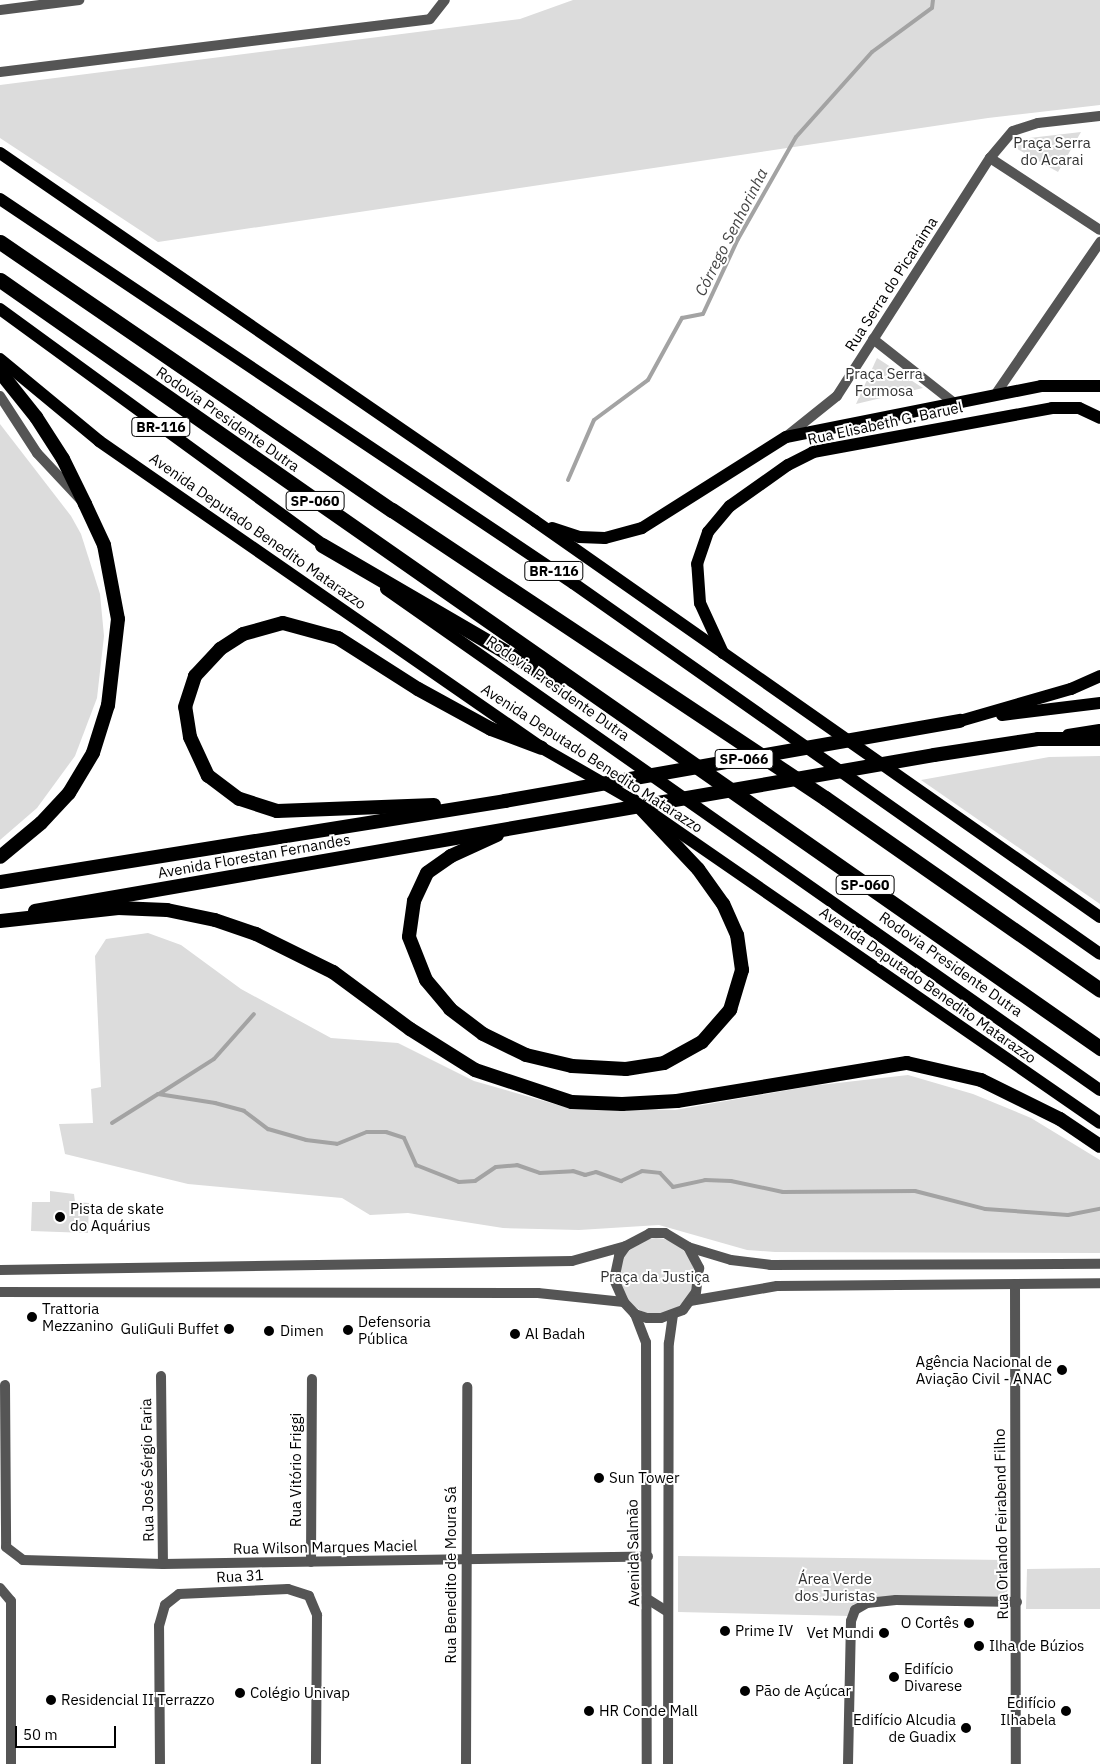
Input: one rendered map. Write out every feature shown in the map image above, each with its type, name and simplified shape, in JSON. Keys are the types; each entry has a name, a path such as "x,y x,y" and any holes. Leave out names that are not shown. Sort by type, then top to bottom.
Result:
{"highway":[{"name":"Rodovia Presidente Dutra","path":"0,242 392,510 825,798 1100,990"},
{"name":"Rodovia Presidente Dutra","path":"0,280 629,722 1100,1048"},
{"path":"0,372 36,417 63,459 85,504 104,545 118,619 108,705 93,753 69,793 41,823 0,857"},
{"path":"322,545 629,722"},
{"path":"505,801 277,811 239,799 208,776 190,737 185,707 195,676 220,649 243,634 283,623 338,638 418,689 491,730 542,748"},
{"name":"SP-066","path":"505,801 960,721"},
{"path":"1038,739 1100,739"},
{"name":"SP-066","path":"514,828 934,755 1038,739"},
{"name":"Avenida Florestan Fernandes","path":"0,882 505,801"},
{"path":"514,828 451,856 427,873 414,902 409,937 426,980 450,1009 483,1034 526,1055 572,1066 617,1069 664,1063 702,1042 730,1010 742,970 737,935 723,904 698,869 634,801"},
{"name":"Avenida Florestan Fernandes","path":"0,917 514,828"},
{"path":"0,922 118,908 167,910 215,920 256,934 332,972 410,1029 475,1070 572,1102 622,1104 677,1101 907,1063 981,1080 1060,1119 1100,1146"}],"main road":[{"path":"0,153 535,521 1100,917"},
{"name":"BR-116","path":"0,199 573,583 1100,954"},
{"name":"Rodovia Presidente Dutra","path":"0,309 322,545 1100,1090"},
{"name":"Avenida Deputado Benedito Matarazzo","path":"0,359 100,440 542,748 634,801 1100,1123"},
{"name":"Rua Elisabeth G. Baruel","path":"535,521 579,537 605,538 642,528 786,437 995,394 1060,384 1100,386"},
{"name":"Rua Elisabeth G. Baruel","path":"723,653 700,603 697,564 708,532 730,506 788,465 813,452 1052,408 1079,408 1100,418"},
{"path":"960,721 1071,689 1100,676"},
{"name":"SP-066","path":"960,721 1100,703"},
{"name":"SP-066","path":"1038,739 1100,730"}],"street":[{"path":"0,10 79,0"},
{"path":"0,72 430,19 445,0"},
{"name":"Rua Serra do Picaraima","path":"786,437 837,396 990,158 1013,131 1038,124 1100,116"},
{"path":"990,158 1100,230"},
{"path":"995,394 1100,242"},
{"path":"873,339 953,402"},
{"path":"0,396 38,453 85,504"},
{"path":"0,1270 572,1261 626,1246 650,1233 665,1233 688,1247 731,1260 770,1265 1100,1264"},
{"path":"626,1246 619,1256 614,1280 624,1302 635,1314 647,1318 673,1315 690,1301 699,1280 697,1262 688,1247"},
{"path":"690,1301 777,1286 1100,1283"},
{"name":"Rua Orlando Feirabend Filho","path":"1015,1284 1016,1764"},
{"path":"0,1292 538,1293 624,1302"},
{"name":"Avenida Salmão","path":"635,1314 646,1342 649,1600 647,1764"},
{"path":"668,1764 669,1344 673,1315"},
{"name":"Rua José Sérgio Faria","path":"161,1376 163,1564"},
{"name":"Rua Vitório Friggi","path":"311,1562 312,1379"},
{"name":"Rua Wilson Marques Maciel","path":"4,1385 6,1547 23,1560 163,1564 648,1556"},
{"name":"Rua Benedito de Moura Sá","path":"466,1764 465,1560 467,1387"},
{"path":"0,1588 12,1600 11,1764"},
{"name":"Rua 31","path":"160,1764 161,1614 171,1598 179,1594 288,1589 309,1596 317,1615 316,1764"},
{"path":"649,1600 668,1612"},
{"path":"848,1764 851,1621 855,1610 867,1603 896,1600 1017,1602"}],"green space":[{"path":"573,0 1100,0 1100,105 988,118 158,242 0,138 0,85 520,19"},
{"name":"Praça Serra do Acarai","path":"1081,132 1058,172 1012,146 1021,139"},
{"name":"Praça Serra Formosa","path":"877,358 923,388 856,404"},
{"path":"0,424 71,516 81,534 100,594 104,636 97,698 75,756 37,808 0,840"},
{"path":"1100,756 1100,904 921,780 1049,757"},
{"path":"148,933 181,945 241,989 331,1038 398,1043 474,1081 565,1107 675,1110 811,1086 908,1075 973,1094 1031,1118 1100,1160 1100,1253 775,1252 747,1250 659,1225 579,1230 503,1228 408,1213 370,1215 342,1198 188,1184 65,1154 59,1124 93,1123 91,1089 101,1087 95,956 106,939"},
{"name":"Pista de skate do Aquárius","path":"50,1191 74,1194 75,1202 89,1203 88,1233 31,1231 32,1202 50,1202"},
{"name":"Praça da Justiça","path":"656,1238 671,1241 683,1249 691,1261 694,1276 691,1291 683,1303 671,1311 656,1314 641,1311 629,1303 621,1291 618,1276 621,1261 629,1249 641,1241"},
{"name":"Área Verde dos Juristas","path":"678,1556 1006,1560 1008,1600 871,1599 850,1616 678,1612"},
{"path":"1100,1568 1100,1609 1026,1609 1027,1569"}],"waterway":[{"name":"Córrego Senhorinha","path":"568,480 594,420 648,380 682,318 703,314 738,239 796,137 872,52 932,8 933,0"},
{"name":"Córrego Senhorinha","path":"159,1094 214,1059 254,1014"},
{"path":"112,1123 158,1094 215,1103 244,1111 268,1129 306,1140 337,1144 367,1132 386,1132 404,1138 416,1165 459,1182 475,1181 496,1167 517,1165 540,1173 573,1171 585,1175 596,1172 621,1181 642,1171 660,1173 673,1187 705,1180 731,1181 783,1192 915,1191 985,1209 1068,1215 1100,1209"}],"place":[{"name":"Pista de skate do Aquárius","path":"60,1217"},
{"name":"Trattoria Mezzanino","path":"32,1317"},
{"name":"GuliGuli Buffet","path":"229,1329"},
{"name":"Defensoria Pública","path":"348,1330"},
{"name":"Dimen","path":"269,1331"},
{"name":"Al Badah","path":"515,1334"},
{"name":"Agência Nacional de Aviação Civil - ANAC","path":"1062,1370"},
{"name":"Sun Tower","path":"599,1478"},
{"name":"O Cortês","path":"969,1623"},
{"name":"Prime IV","path":"725,1631"},
{"name":"Vet Mundi","path":"884,1633"},
{"name":"Ilha de Búzios","path":"979,1646"},
{"name":"Edifício Divarese","path":"894,1677"},
{"name":"Pão de Açúcar","path":"745,1691"},
{"name":"Colégio Univap","path":"240,1693"},
{"name":"Residencial II Terrazzo","path":"51,1700"},
{"name":"HR Conde Mall","path":"589,1711"},
{"name":"Edifício Ilhabela","path":"1066,1711"},
{"name":"Edifício Alcudia de Guadix","path":"966,1728"}]}
